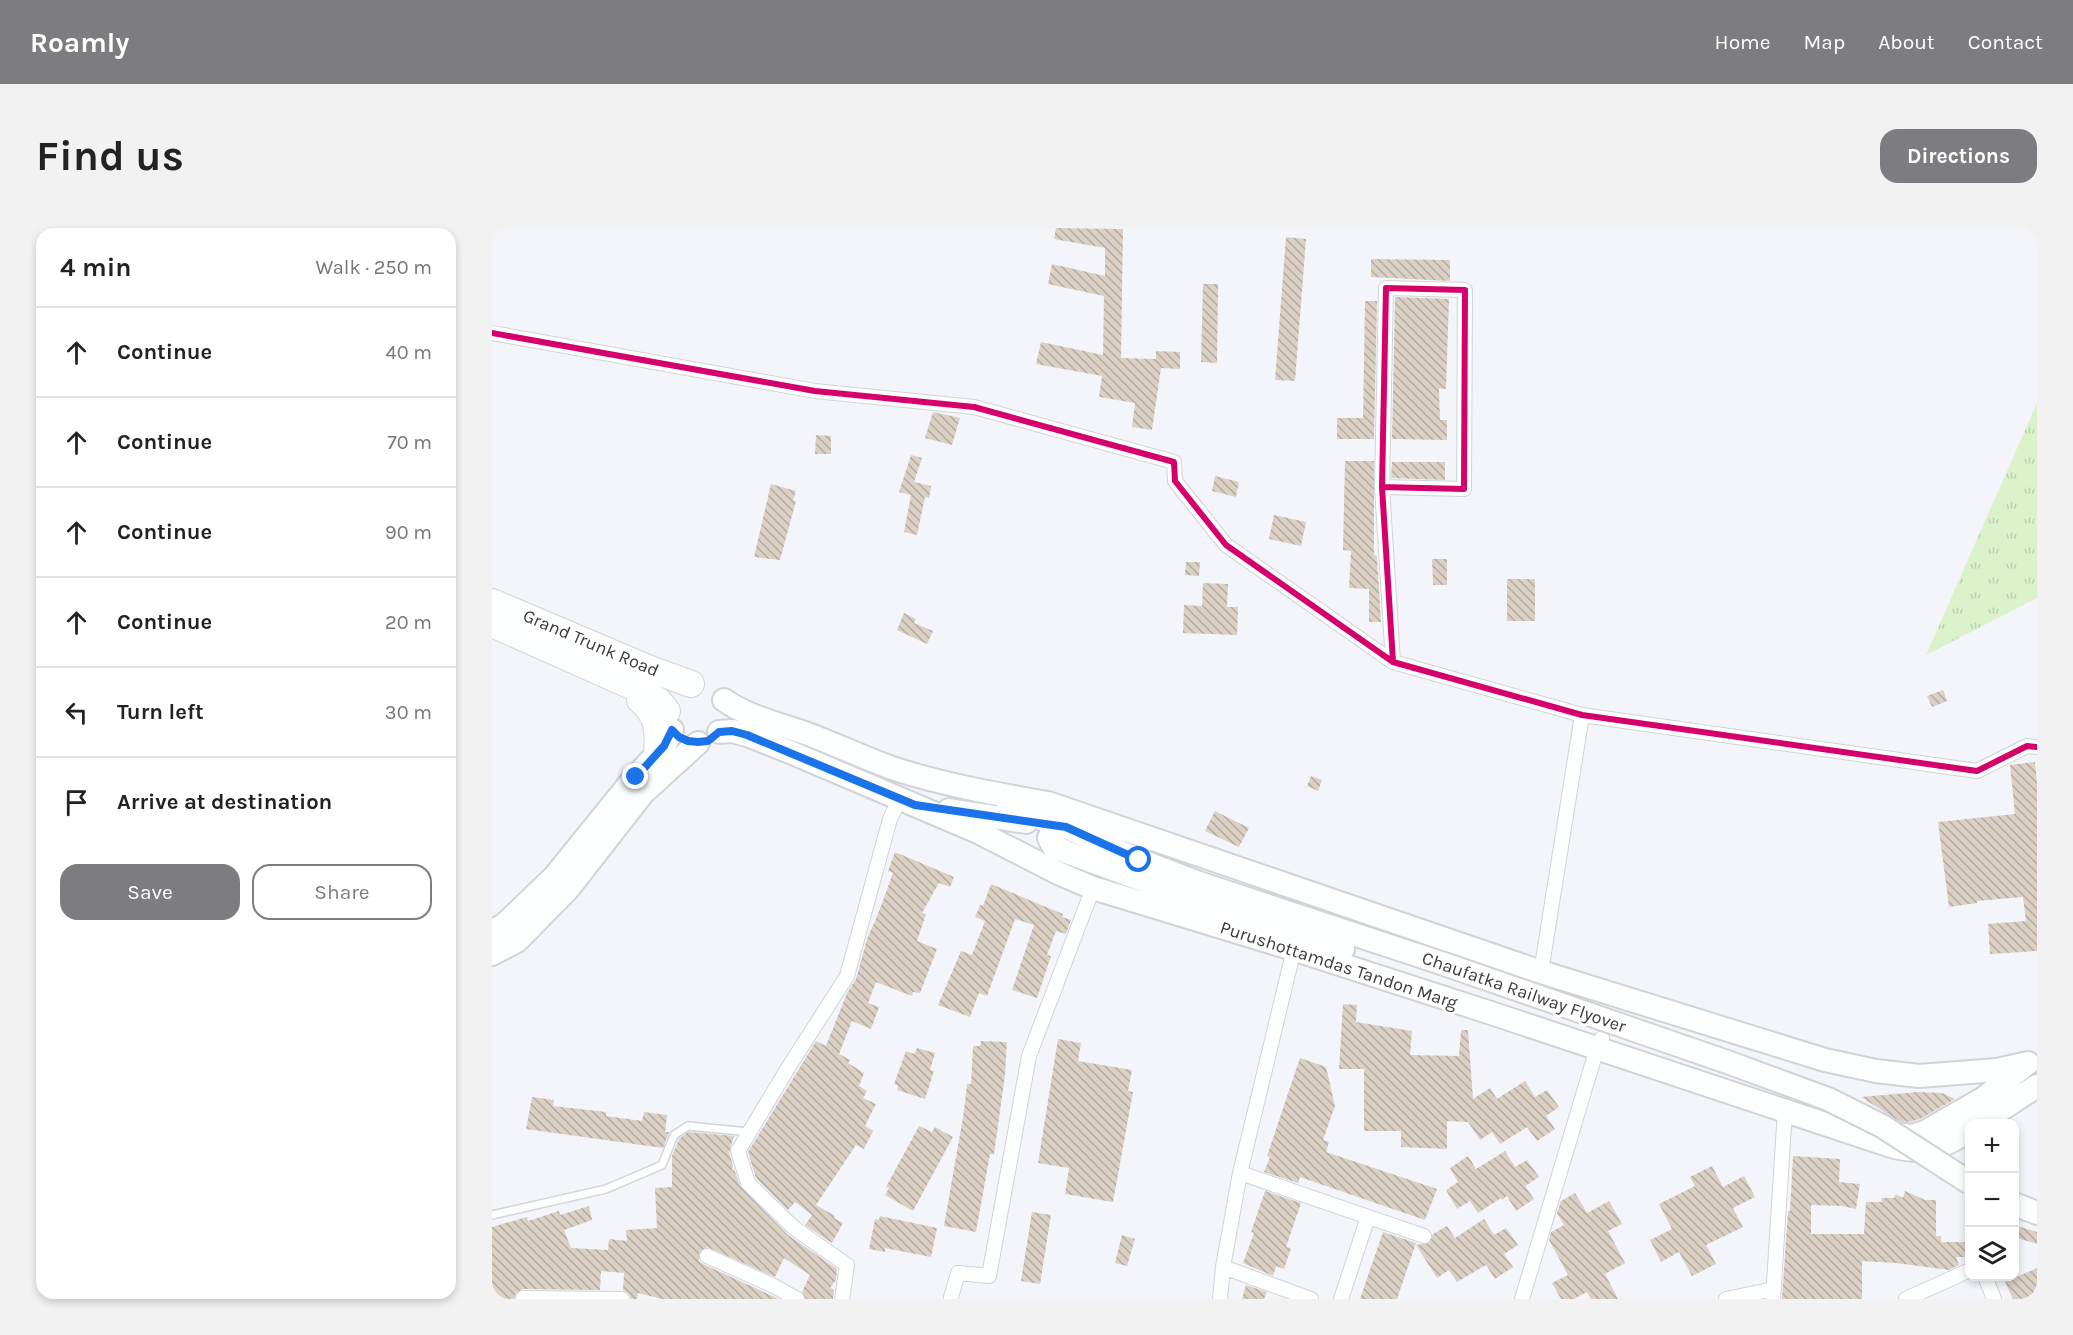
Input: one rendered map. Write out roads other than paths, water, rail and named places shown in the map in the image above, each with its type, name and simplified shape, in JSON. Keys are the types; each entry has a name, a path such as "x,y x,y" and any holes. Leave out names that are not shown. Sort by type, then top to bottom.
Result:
{"highway":[{"name":"Grand Trunk Road","path":"492,602 691,684"},
{"name":"Grand Trunk Road","path":"492,624 622,681 659,701 670,721"},
{"path":"622,681 646,705 654,717 666,758"}],"main road":[{"path":"666,758 664,746 674,693 682,687 701,683 718,692 727,709 726,719 719,732 708,741 688,741 679,737 670,721"},
{"path":"724,700 752,715 806,733 1033,820"},
{"name":"Purushottamdas Tandon Marg","path":"719,732 732,731 758,740 978,832 1058,873 1094,888 1296,942"},
{"path":"666,758 690,759 705,750 723,744 758,740"},
{"path":"492,931 504,925 555,876 666,758 698,742"},
{"path":"930,780 987,793 1048,803 1541,972 1815,1057 1876,1071 1919,1076 1997,1070 2032,1060"},
{"path":"492,954 517,941 568,889 640,784"},
{"path":"907,802 1033,820"},
{"path":"1033,820 1028,831 1034,850 1058,873"},
{"name":"Chaufatka Railway Flyover","path":"1033,820 1066,827 1139,860 1199,883 1441,963 1828,1099 1882,1126 1965,1181"},
{"path":"1066,827 1055,828 1052,831 1049,838 1053,846 1211,905 1296,942 1875,1131 1911,1136 1925,1132 1984,1098 2032,1060"},
{"path":"1600,1043 1785,1110 1910,1151 1947,1145 1965,1133"},
{"path":"1987,1119 2037,1086"},
{"path":"2019,1206 2037,1213"}],"street":[{"path":"1382,487 1464,489 1465,290 1386,288 1382,487 1393,662"},
{"path":"492,333 815,391 974,406 1174,462 1175,481 1226,545 1393,662 1582,715 1977,771 2027,746 2037,747"},
{"path":"1541,972 1582,715"},
{"path":"842,1299 847,1265 794,1228 748,1183 738,1151 847,976 890,819 907,802"},
{"path":"951,1297 958,1273 989,1276 1029,1056 1094,888"},
{"path":"1220,1299 1223,1267 1240,1173 1296,942"},
{"path":"1522,1299 1600,1043"},
{"path":"1726,1299 1774,1294 1785,1110"},
{"path":"1240,1173 1424,1236"},
{"path":"1341,1299 1368,1217"},
{"path":"707,1256 774,1286 797,1299"},
{"path":"1223,1267 1311,1299"},
{"path":"1906,1299 1965,1272"},
{"path":"1987,1281 1994,1299"},
{"path":"523,1298 622,1299"}],"lane":[{"path":"492,1215 606,1189 662,1165 674,1136 688,1126 749,1132"}]}
